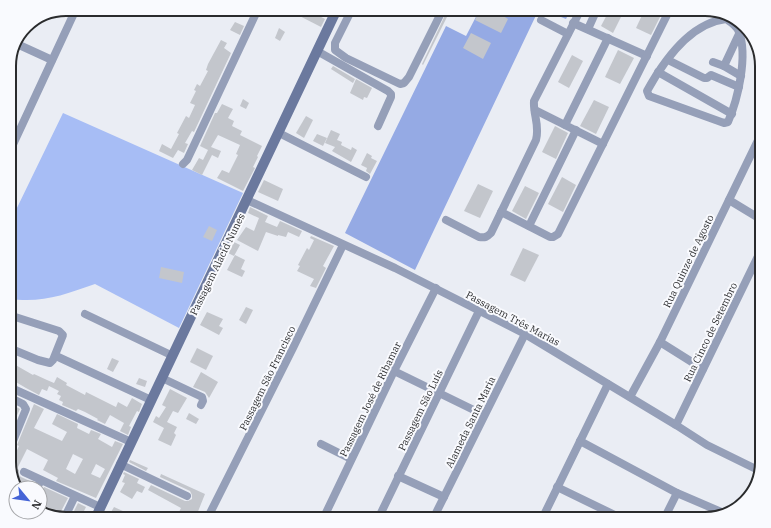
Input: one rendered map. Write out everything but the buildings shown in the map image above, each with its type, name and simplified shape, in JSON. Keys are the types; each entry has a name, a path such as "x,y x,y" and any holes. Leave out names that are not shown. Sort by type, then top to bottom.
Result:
{"main road":[{"name":"Passagem Alacid Nunes","path":"98,512 334,16"}],"street":[{"path":"16,138 73,16"},
{"path":"183,164 187,160 255,16"},
{"path":"348,16 335,43 335,50 346,58 400,84 404,83 410,77 440,16"},
{"path":"446,220 479,237 484,238 491,233 536,140 538,127 534,101 576,16"},
{"path":"588,29 594,16"},
{"path":"501,212 550,236 556,236 667,16"},
{"path":"721,19 707,24 686,38 658,72 647,91 649,96 724,123 728,122 732,114 741,76 743,55 738,29"},
{"path":"541,20 568,34"},
{"path":"573,23 647,56"},
{"path":"724,66 739,33"},
{"path":"565,125 608,38"},
{"path":"21,45 52,60"},
{"path":"317,51 391,94 391,98 378,126"},
{"path":"668,60 704,78 711,75 738,87"},
{"path":"713,62 724,66 741,76"},
{"path":"658,72 732,114"},
{"path":"535,110 603,144"},
{"path":"529,226 576,130"},
{"path":"279,133 366,177"},
{"name":"Rua Quinze de Agosto","path":"630,397 660,342 755,146"},
{"name":"Passagem Três Marias","path":"247,200 436,288 525,334 676,424 707,445 755,469"},
{"path":"729,200 755,216"},
{"name":"Passagem São Francisco","path":"211,512 343,245"},
{"name":"Rua Cinco de Setembro","path":"676,424 755,262"},
{"name":"Passagem José de Ribamar","path":"326,512 394,371 436,288"},
{"name":"Passagem São Luís","path":"381,512 479,311"},
{"path":"85,314 172,356"},
{"path":"16,317 62,333 63,335 54,360 48,363 16,351"},
{"name":"Alameda Santa Maria","path":"436,512 525,334"},
{"path":"660,342 703,369"},
{"path":"56,356 151,400"},
{"path":"394,371 484,415"},
{"path":"162,378 202,397 203,401 201,405"},
{"path":"545,512 608,384"},
{"path":"16,390 131,442"},
{"path":"16,400 23,404 26,409 16,430"},
{"path":"580,441 676,492 717,510"},
{"path":"321,444 351,459"},
{"path":"120,464 186,496"},
{"path":"24,472 100,507"},
{"path":"398,476 444,497"},
{"path":"557,487 609,512"},
{"path":"667,512 676,492"},
{"path":"67,512 74,498"}],"shaded area":[{"path":"476,16 536,16 415,270 345,233 446,26 466,36"},
{"path":"558,16 568,16 566,19"},
{"path":"63,113 243,193 179,328 95,284 63,295 43,299 16,300 16,210"}]}
